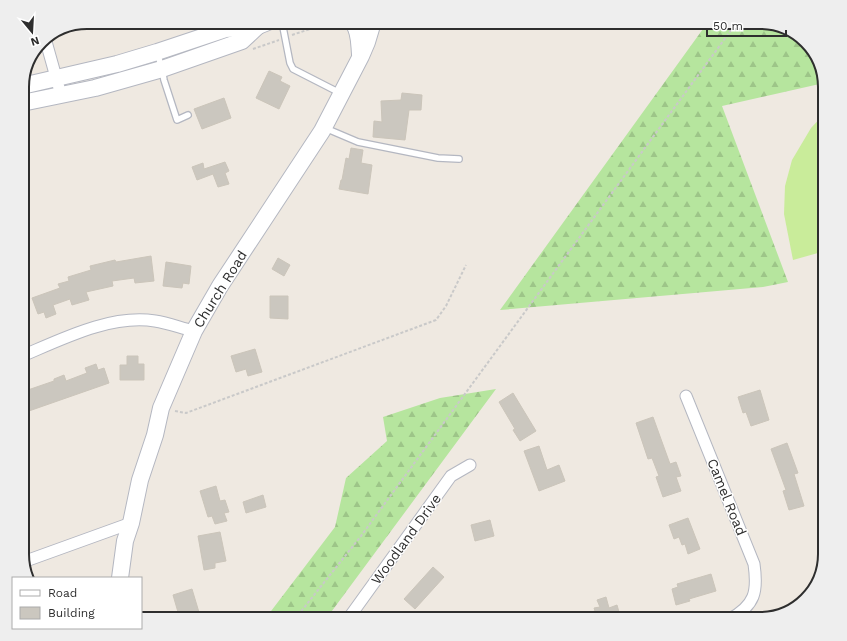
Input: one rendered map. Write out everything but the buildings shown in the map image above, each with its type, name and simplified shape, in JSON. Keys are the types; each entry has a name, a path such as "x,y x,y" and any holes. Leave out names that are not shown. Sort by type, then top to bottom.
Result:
{"street":[{"path":"29,84 117,64 226,29"},
{"path":"29,102 95,88 162,69 242,41 257,29"},
{"path":"356,29 361,56"},
{"name":"Church Road","path":"120,577 125,541 131,523 140,480 156,436 161,408 194,331 220,286 324,128 340,94 361,56 371,29"},
{"path":"49,52 61,95"},
{"path":"29,353 62,339 106,324 128,321 154,321 194,331"},
{"name":"Camel Road","path":"686,396 754,564 756,580 755,593 742,612"},
{"name":"Woodland Drive","path":"353,612 451,476 470,465"},
{"path":"29,560 131,523"}],"lane":[{"path":"283,29 290,63 293,69 340,94"},
{"path":"157,52 164,80 178,120 188,115"},
{"path":"324,128 358,142 438,158 459,159"}],"path":[{"path":"301,612 361,536 732,29"},
{"path":"161,408 186,413 436,320 446,306 466,265"}],"green space":[{"path":"703,29 771,30 785,35 804,49 815,69 818,84 722,106 788,282 763,287 500,310"},
{"path":"818,120 818,253 793,260 784,214 785,186 792,160 811,128"},
{"path":"496,389 331,612 270,612 335,527 346,478 387,441 383,417 440,398"}]}
